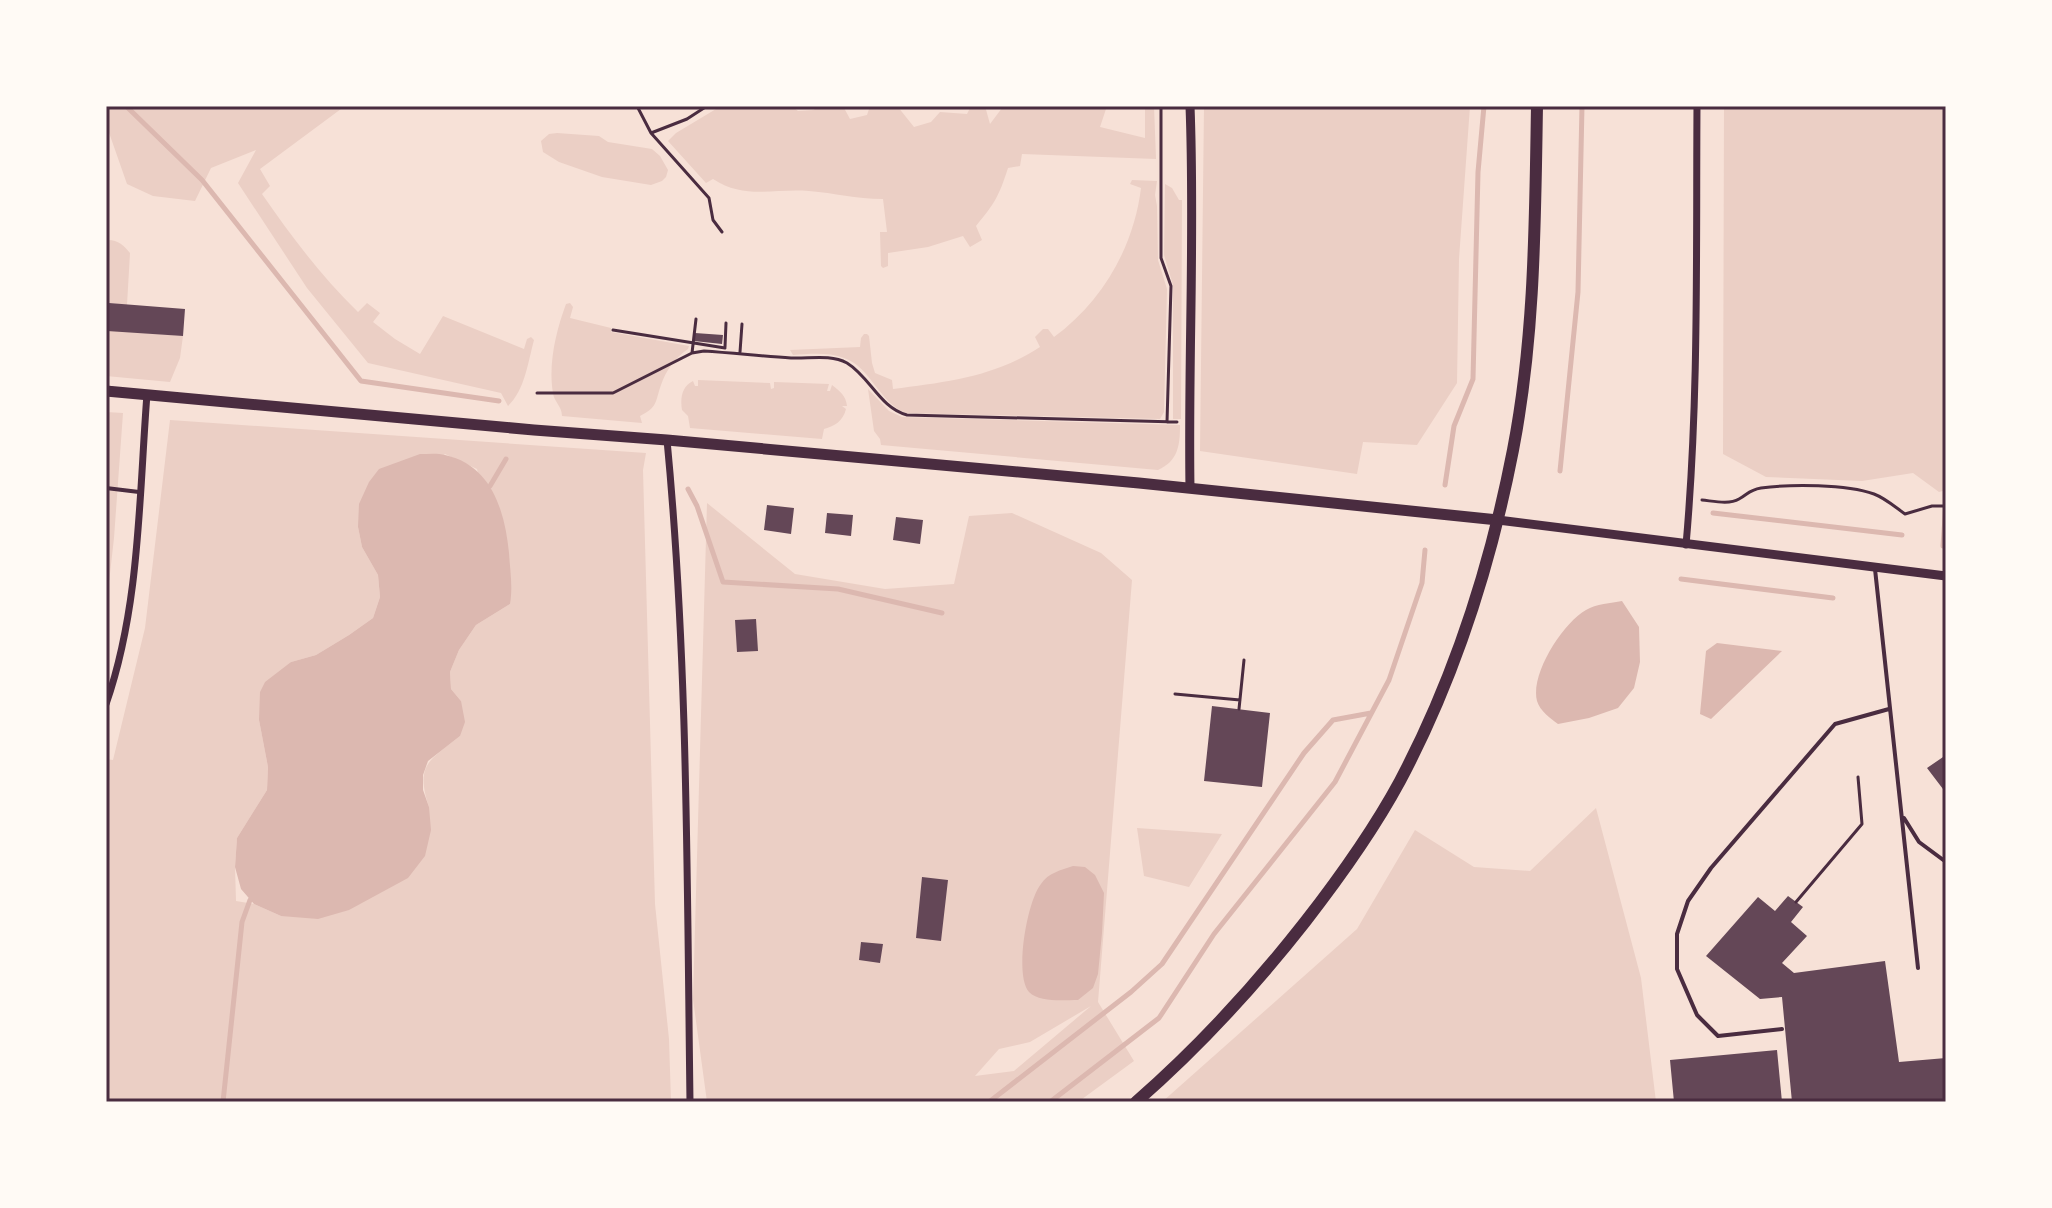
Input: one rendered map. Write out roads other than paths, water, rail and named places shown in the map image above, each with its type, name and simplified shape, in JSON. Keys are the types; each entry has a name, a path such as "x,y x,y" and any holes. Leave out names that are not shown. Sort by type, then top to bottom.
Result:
{"main road":[{"path":"1136,1102 1205,1039 1269,968 1339,878 1393,792 1425,730 1467,625 1498,520 1513,447 1532,285 1537,106"},
{"path":"106,391 1190,488 1498,520"}],"street":[{"path":"1190,106 1190,488"},
{"path":"1686,545 1696,308 1697,106"},
{"path":"106,704 116,674 133,582 147,394"},
{"path":"667,440 681,651 690,1102"},
{"path":"1498,520 1946,576"}],"lane":[{"path":"106,488 140,493"},
{"path":"1875,568 1918,968"},
{"path":"1782,1029 1718,1036 1697,1015 1677,969 1677,934 1688,901 1711,868 1835,724 1889,709"},
{"path":"1902,815 1919,842 1946,862"}],"waterway":[{"path":"126,106 202,180 361,381 499,401"},
{"path":"1445,485 1454,426 1473,379 1478,172 1484,106"},
{"path":"1560,471 1578,292 1582,106"},
{"path":"490,486 506,459"},
{"path":"688,489 697,506 723,582 838,589 942,613"},
{"path":"1943,546 1946,503"},
{"path":"1713,513 1902,535"},
{"path":"1050,1102 1159,1018 1214,934 1335,782 1389,680 1422,583 1425,550"},
{"path":"1681,579 1833,598"},
{"path":"989,1102 1131,992 1162,964 1304,753 1333,720 1371,713"},
{"path":"223,1102 242,922 250,900"}]}
